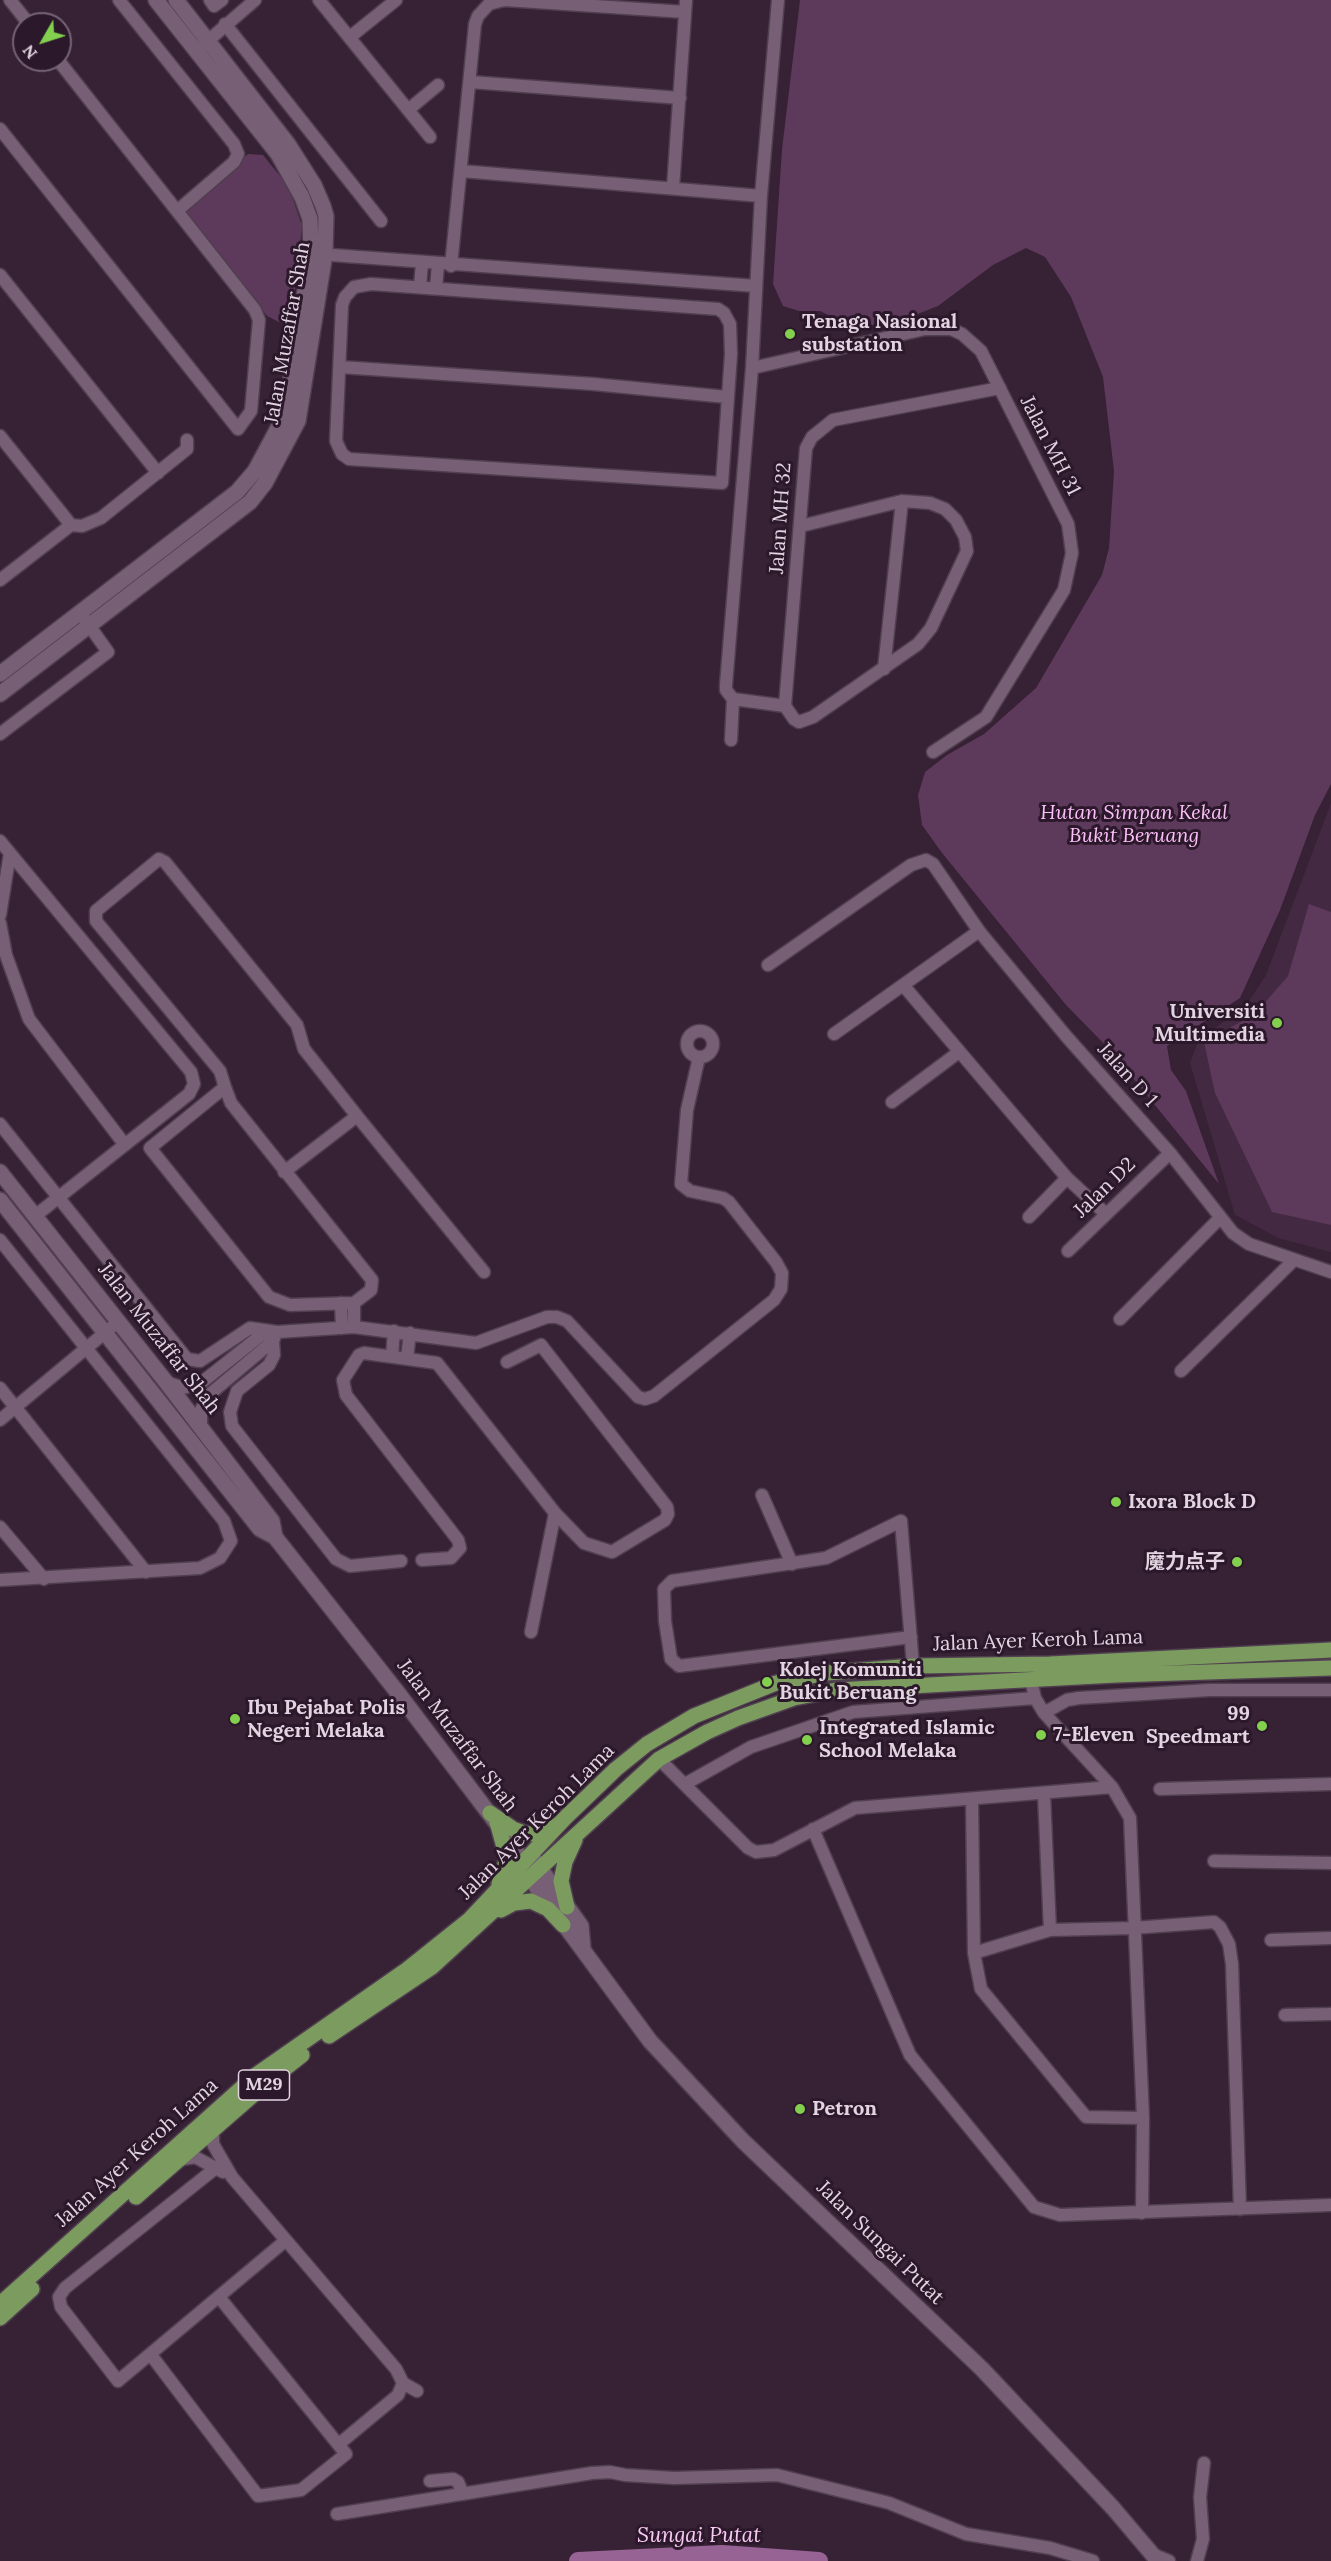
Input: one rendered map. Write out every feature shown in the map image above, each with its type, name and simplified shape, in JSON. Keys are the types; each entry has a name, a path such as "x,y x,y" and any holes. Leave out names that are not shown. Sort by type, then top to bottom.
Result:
{"main road":[{"name":"Jalan Muzaffar Shah","path":"0,694 236,513 265,483 298,421 318,254 310,219 297,188 278,154 156,0"},
{"name":"Jalan Muzaffar Shah","path":"0,674 224,504 255,471 285,415 326,216 314,185 288,144 176,0"},
{"name":"Jalan Muzaffar Shah","path":"0,1172 119,1321 272,1521 275,1537"},
{"name":"Jalan Muzaffar Shah","path":"0,1200 260,1529 275,1537 530,1866"},
{"name":"Jalan Ayer Keroh Lama","path":"0,2318 213,2129 313,2047 432,1966 530,1866 565,1818 616,1769 647,1744 694,1716 776,1683 827,1673 913,1666 1050,1664 1331,1650"},
{"path":"1302,1652 1331,1655"},
{"name":"Jalan Ayer Keroh Lama","path":"530,1866 583,1827 659,1759 707,1732 794,1698 836,1690 903,1685 1331,1668"},
{"path":"493,1818 513,1829 533,1835 551,1828 565,1818"},
{"path":"488,1909 507,1863 506,1848 493,1818"},
{"path":"567,1907 561,1889 562,1873 572,1845 583,1827"},
{"name":"Jalan Sungai Putat","path":"530,1866 567,1907 580,1926 583,1948"},
{"name":"Jalan Sungai Putat","path":"530,1866 563,1925 583,1948 622,2007 680,2075 743,2141 982,2368 1155,2558"},
{"path":"488,1909 531,1901 548,1910 563,1925"},
{"name":"Jalan Ayer Keroh Lama","path":"0,2304 256,2076 405,1971 488,1909"}],"street":[{"path":"10,0 20,12"},
{"path":"119,0 234,144 238,154 234,162 177,211"},
{"path":"196,51 255,0"},
{"path":"319,0 430,137"},
{"path":"350,37 396,0"},
{"path":"451,266 478,16 489,4 505,0 686,6 674,188"},
{"path":"730,740 733,699 726,690 726,685 752,368 761,196 778,0"},
{"path":"225,24 381,221"},
{"path":"0,129 238,429 251,411 259,320 255,310 67,72"},
{"path":"471,82 680,98"},
{"path":"408,110 438,85"},
{"path":"461,171 761,196"},
{"path":"318,254 451,266 756,286"},
{"path":"420,287 422,263"},
{"path":"436,288 438,264"},
{"path":"0,275 158,473"},
{"path":"371,284 436,288 718,309 730,324 722,483 355,460 342,454 336,441 342,305 349,291 354,287 371,284"},
{"name":"Jalan MH 31","path":"752,368 939,327 951,329 973,342 981,351 1068,524 1072,553 1064,590 986,717 933,752"},
{"path":"340,367 593,384 727,397"},
{"name":"Jalan MH 32","path":"785,706 806,448 822,426 833,420 1000,388"},
{"path":"0,436 71,525"},
{"path":"0,580 71,525 82,526 101,518 188,449 187,440"},
{"path":"733,699 785,706 788,713 799,722 813,717 918,644 932,628 968,551 965,537 956,520 945,509 930,502 902,501 801,525"},
{"path":"884,669 902,501"},
{"path":"0,734 108,652 81,614"},
{"path":"0,841 191,1072 194,1084 189,1094 35,1216"},
{"path":"0,915 10,853"},
{"path":"225,1087 150,1148 269,1297 290,1305 348,1303 371,1290 372,1280 231,1103 220,1071 94,916 96,911 159,859 165,862 297,1025 304,1049 484,1272"},
{"name":"Jalan D 1","path":"768,965 911,865 926,860 933,864 979,931 1066,1036 1170,1153 1220,1218 1249,1244 1331,1272"},
{"path":"0,923 6,955 29,1019 125,1144"},
{"path":"834,1034 979,931"},
{"path":"903,985 1067,1178 1106,1214"},
{"path":"892,1102 959,1052"},
{"path":"0,1124 187,1359 200,1360 244,1330 255,1329 272,1335 348,1328 393,1331 476,1343 547,1317 557,1317 567,1322 638,1397 645,1399 654,1396 774,1300 781,1289 782,1273 773,1257 729,1202 723,1198 690,1191 681,1184 687,1110 699,1057"},
{"path":"284,1172 357,1116"},
{"name":"Jalan D2","path":"1068,1251 1170,1153"},
{"path":"1029,1217 1067,1178"},
{"path":"1120,1319 1220,1218"},
{"path":"0,1240 224,1521 231,1541 228,1550 211,1564 200,1568 0,1580"},
{"path":"1181,1371 1294,1260"},
{"path":"348,1303 348,1328"},
{"path":"0,1420 119,1321"},
{"path":"392,1357 393,1331"},
{"path":"407,1358 410,1334"},
{"path":"166,1382 183,1388 201,1383 272,1335"},
{"path":"201,1427 201,1410 210,1394 272,1335"},
{"path":"272,1335 272,1361 242,1386 234,1397 230,1412 232,1426 336,1559 350,1566 401,1561"},
{"path":"422,1560 452,1558 460,1548 458,1540 351,1403 342,1380 359,1355 363,1353 431,1360 443,1368 555,1513 584,1543 612,1552 664,1520 668,1514 667,1507 541,1345 507,1362"},
{"path":"0,1388 146,1572"},
{"path":"762,1495 792,1564"},
{"path":"531,1632 555,1513"},
{"path":"911,1637 679,1666 674,1664 669,1652 664,1589 669,1582 826,1558 898,1525 904,1543 908,1584 913,1666"},
{"path":"0,1527 44,1579"},
{"path":"908,1584 922,1582"},
{"path":"1031,1680 1035,1698 1044,1713 1112,1787 1124,1804 1130,1818 1143,2118 1142,2213"},
{"path":"1044,1713 1067,1700 1079,1698 1209,1690 1331,1690"},
{"path":"685,1785 751,1747 853,1712 1035,1698"},
{"path":"659,1759 748,1848 756,1852 774,1850 855,1808 1112,1787"},
{"path":"1160,1789 1331,1784"},
{"path":"1044,1794 1050,1930"},
{"path":"972,1800 974,1953 981,1989 1086,2117 1143,2118"},
{"path":"813,1829 910,2055 1034,2207 1060,2215 1331,2205"},
{"path":"1214,1861 1331,1863"},
{"path":"974,1953 1050,1930 1133,1928 1214,1922 1220,1927 1229,1944 1232,1964 1240,2209"},
{"path":"1271,1940 1331,1938"},
{"path":"1286,2015 1331,2014"},
{"path":"213,2129 213,2144 219,2166"},
{"path":"178,2160 195,2157 219,2166 232,2177 396,2369 403,2383 417,2391"},
{"path":"219,2166 65,2288 59,2297 62,2307 118,2382 285,2241"},
{"path":"150,2355 258,2496 301,2490 346,2454 219,2296"},
{"path":"339,2444 398,2395 403,2383"},
{"path":"1197,2561 1203,2539 1200,2497 1204,2463"},
{"path":"337,2514 610,2472 674,2478 777,2475 890,2503 966,2534 1050,2548 1093,2561"},
{"path":"430,2481 453,2479 458,2482 464,2494"},
{"path":"1155,2558 1169,2561"}],"shaded area":[{"name":"Universiti Multimedia","path":"1331,803 1331,1252 1278,1238 1235,1215 1190,1063 1199,1039 1245,1007 1266,975"}],"green space":[{"name":"Hutan Simpan Kekal Bukit Beruang","path":"800,0 1331,0 1331,784 1315,815 1280,910 1240,998 1167,1046 1171,1070 1186,1091 1219,1184 1111,1051 1066,1005 942,853 922,825 918,795 925,772 947,755 984,734 1036,688 1102,575 1109,548 1114,471 1103,377 1071,297 1045,257 1026,248 993,265 938,306 892,324 852,327 820,311 799,311 783,306 773,284 782,149"},
{"path":"248,154 263,155 289,187 302,226 291,328 267,316 182,209"},
{"name":"Universiti Multimedia","path":"1309,904 1331,912 1331,1225 1272,1212 1215,1093 1204,1042 1255,1014 1288,976"}],"waterway":[{"name":"Sungai Putat","path":"578,2561 722,2554 819,2561"}],"place":[{"name":"Tenaga Nasional substation","path":"790,334"},
{"name":"Universiti Multimedia","path":"1277,1023"},
{"name":"Ixora Block D","path":"1116,1502"},
{"name":"魔力点子","path":"1237,1562"},
{"name":"Kolej Komuniti Bukit Beruang","path":"767,1682"},
{"name":"Ibu Pejabat Polis Negeri Melaka","path":"235,1719"},
{"name":"99 Speedmart","path":"1262,1726"},
{"name":"7-Eleven","path":"1041,1735"},
{"name":"Integrated Islamic School Melaka","path":"807,1740"},
{"name":"Petron","path":"800,2109"}]}
